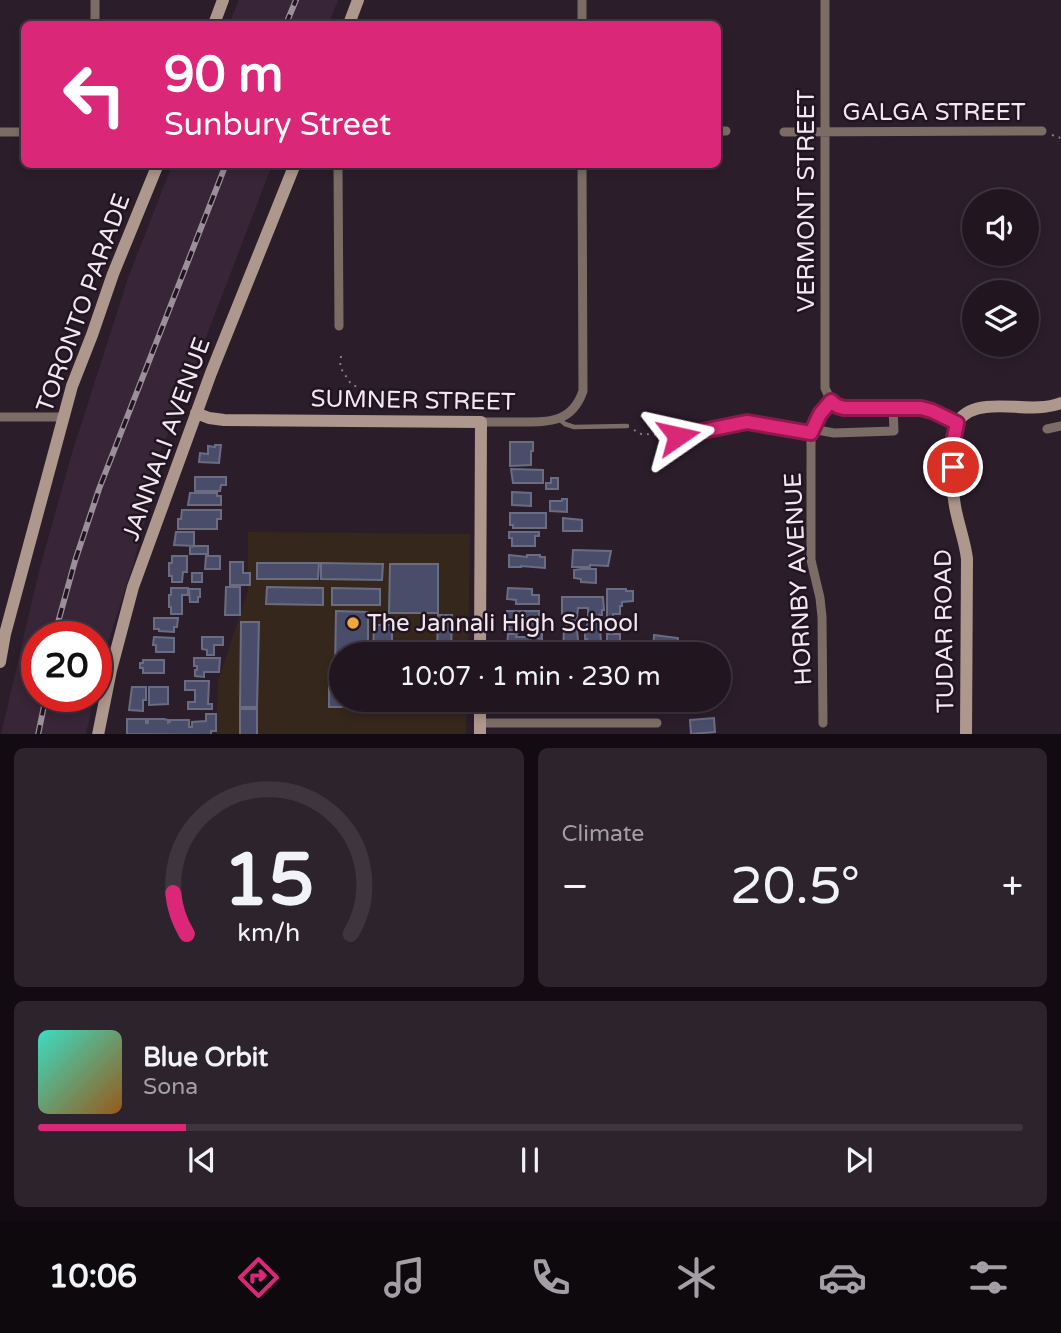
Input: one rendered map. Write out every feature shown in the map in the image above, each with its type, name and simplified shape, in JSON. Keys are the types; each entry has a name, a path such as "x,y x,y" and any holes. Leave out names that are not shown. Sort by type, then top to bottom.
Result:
{"street":[{"path":"95,0 95,21"},
{"path":"215,21 223,0"},
{"path":"350,21 358,0"},
{"path":"582,0 582,21"},
{"name":"VERMONT STREET","path":"825,0 825,388 831,401"},
{"name":"GALGA STREET","path":"785,131 1042,131"},
{"path":"0,132 21,132"},
{"name":"TORONTO PARADE","path":"0,662 3,634 51,467 62,416 113,274 156,168"},
{"name":"JANNALI AVENUE","path":"98,734 111,670 133,587 196,413 293,168"},
{"path":"338,168 340,326"},
{"path":"559,419 579,404 583,391 582,168"},
{"path":"812,431 820,414 831,401 844,408 921,408 957,423 971,410 986,407 1047,407 1061,403"},
{"path":"747,422 834,433 894,431 893,408"},
{"name":"SUMNER STREET","path":"196,413 224,420 536,422 559,419"},
{"path":"0,417 62,416"},
{"path":"480,642 481,422"},
{"name":"TUDAR ROAD","path":"957,423 953,443 953,490 967,559 967,734"},
{"path":"1047,429 1061,426"},
{"name":"HORNBY AVENUE","path":"812,431 811,560 822,617 823,723"},
{"path":"480,729 657,723"}],"lane":[{"name":"SUMNER STREET","path":"559,419 573,427 627,426"},
{"path":"678,436 747,422"}],"path":[{"path":"341,356 340,367 351,384 401,408 403,421"},
{"path":"627,426 641,434 678,436"}],"shaded area":[{"path":"239,0 338,0 330,21 230,21"},
{"path":"171,168 271,168 149,479 150,502 112,630 112,621 27,621 72,453 128,278"},
{"name":"The Jannali High School","path":"248,532 470,534 468,642 329,642 329,712 467,712 466,734 216,734 218,681 248,591"},
{"path":"21,648 21,712 91,712 86,734 1,734"}],"building":[{"path":"510,442 533,442 531,465 510,466"},
{"path":"221,445 219,463 199,462 200,453 208,454 208,446"},
{"path":"511,469 543,470 543,483 513,483"},
{"path":"195,477 226,477 226,485 221,485 220,491 195,491"},
{"path":"551,478 558,478 558,489 546,489 546,483 551,483"},
{"path":"512,492 531,493 531,506 512,505"},
{"path":"190,493 217,493 217,496 221,496 221,505 188,505"},
{"path":"567,499 567,512 550,511 550,501"},
{"path":"182,510 221,510 221,519 217,519 217,529 178,529"},
{"path":"510,513 546,513 546,528 513,528 513,525 510,525"},
{"path":"563,518 582,520 582,531 563,531"},
{"path":"176,532 194,532 194,546 174,545"},
{"path":"509,532 539,532 539,536 535,536 535,546 512,546"},
{"path":"208,546 208,554 190,554 190,547"},
{"path":"573,550 611,551 608,566 572,567"},
{"path":"509,555 540,555 545,557 545,568 509,567"},
{"path":"172,556 187,556 187,572 183,572 182,582 172,582 172,576 169,576"},
{"path":"206,556 220,556 220,569 205,569"},
{"path":"230,562 243,562 243,573 250,573 250,585 230,585"},
{"path":"257,563 319,563 318,579 257,579"},
{"path":"321,563 383,564 382,580 321,579"},
{"path":"390,564 438,564 438,613 389,613"},
{"path":"596,569 596,583 581,582 581,579 574,578 574,570"},
{"path":"192,573 202,573 202,582 192,582"},
{"path":"226,587 240,587 240,615 225,615"},
{"path":"267,587 323,588 323,605 266,604"},
{"path":"171,588 188,588 188,595 182,595 182,614 171,614"},
{"path":"332,588 380,589 380,605 332,605"},
{"path":"508,588 532,589 532,595 539,595 539,604 516,604 516,600 507,599"},
{"path":"189,589 200,589 198,602 190,602"},
{"path":"607,589 633,591 633,601 622,602 620,614 613,614 613,618 607,618"},
{"path":"562,597 603,597 604,610 602,615 599,615 601,642 588,642 585,639 588,608 578,608 576,625 566,625 566,617 562,617"},
{"path":"336,611 368,612 368,642 335,642"},
{"path":"507,611 539,611 534,630 509,630"},
{"path":"438,615 452,615 451,642 437,642"},
{"path":"154,618 178,618 177,627 174,627 174,632 159,631 154,629"},
{"path":"241,622 259,622 257,707 240,707"},
{"path":"374,625 392,625 392,642 373,642"},
{"path":"564,630 577,630 578,642 563,642"},
{"path":"527,633 542,634 542,639 531,638 534,642 507,642 508,634 527,637"},
{"path":"607,634 620,634 620,642 607,642"},
{"path":"654,635 678,638 678,642 654,642"},
{"path":"154,637 174,638 174,652 156,652"},
{"path":"202,637 223,637 223,645 214,645 214,655 207,655 207,650 202,649"},
{"path":"194,658 220,658 219,672 204,672 204,677 195,676 197,666 194,666"},
{"path":"143,660 164,660 164,673 143,673 140,663 143,663"},
{"path":"185,681 209,681 208,704 212,704 212,709 188,709 188,702 195,702 195,690 185,690"},
{"path":"132,687 146,687 143,711 129,710"},
{"path":"149,687 168,687 168,704 149,705"},
{"path":"240,709 257,709 257,734 240,734"},
{"path":"206,714 216,714 216,731 211,731 211,734 127,734 127,719 146,719 146,723 148,719 164,719 168,720 168,723 170,720 189,720 189,727 192,727 192,722 206,721"},
{"path":"714,718 715,732 691,734 690,720"}],"railway":[{"path":"287,21 296,0"},
{"path":"58,621 99,489 224,168"},
{"path":"38,734 43,712"}],"place":[{"name":"The Jannali High School","path":"353,623"}],"route":[{"path":"678,436 747,422 811,433 820,414 831,401 844,408 921,408 957,423 954,432 953,467"}]}
